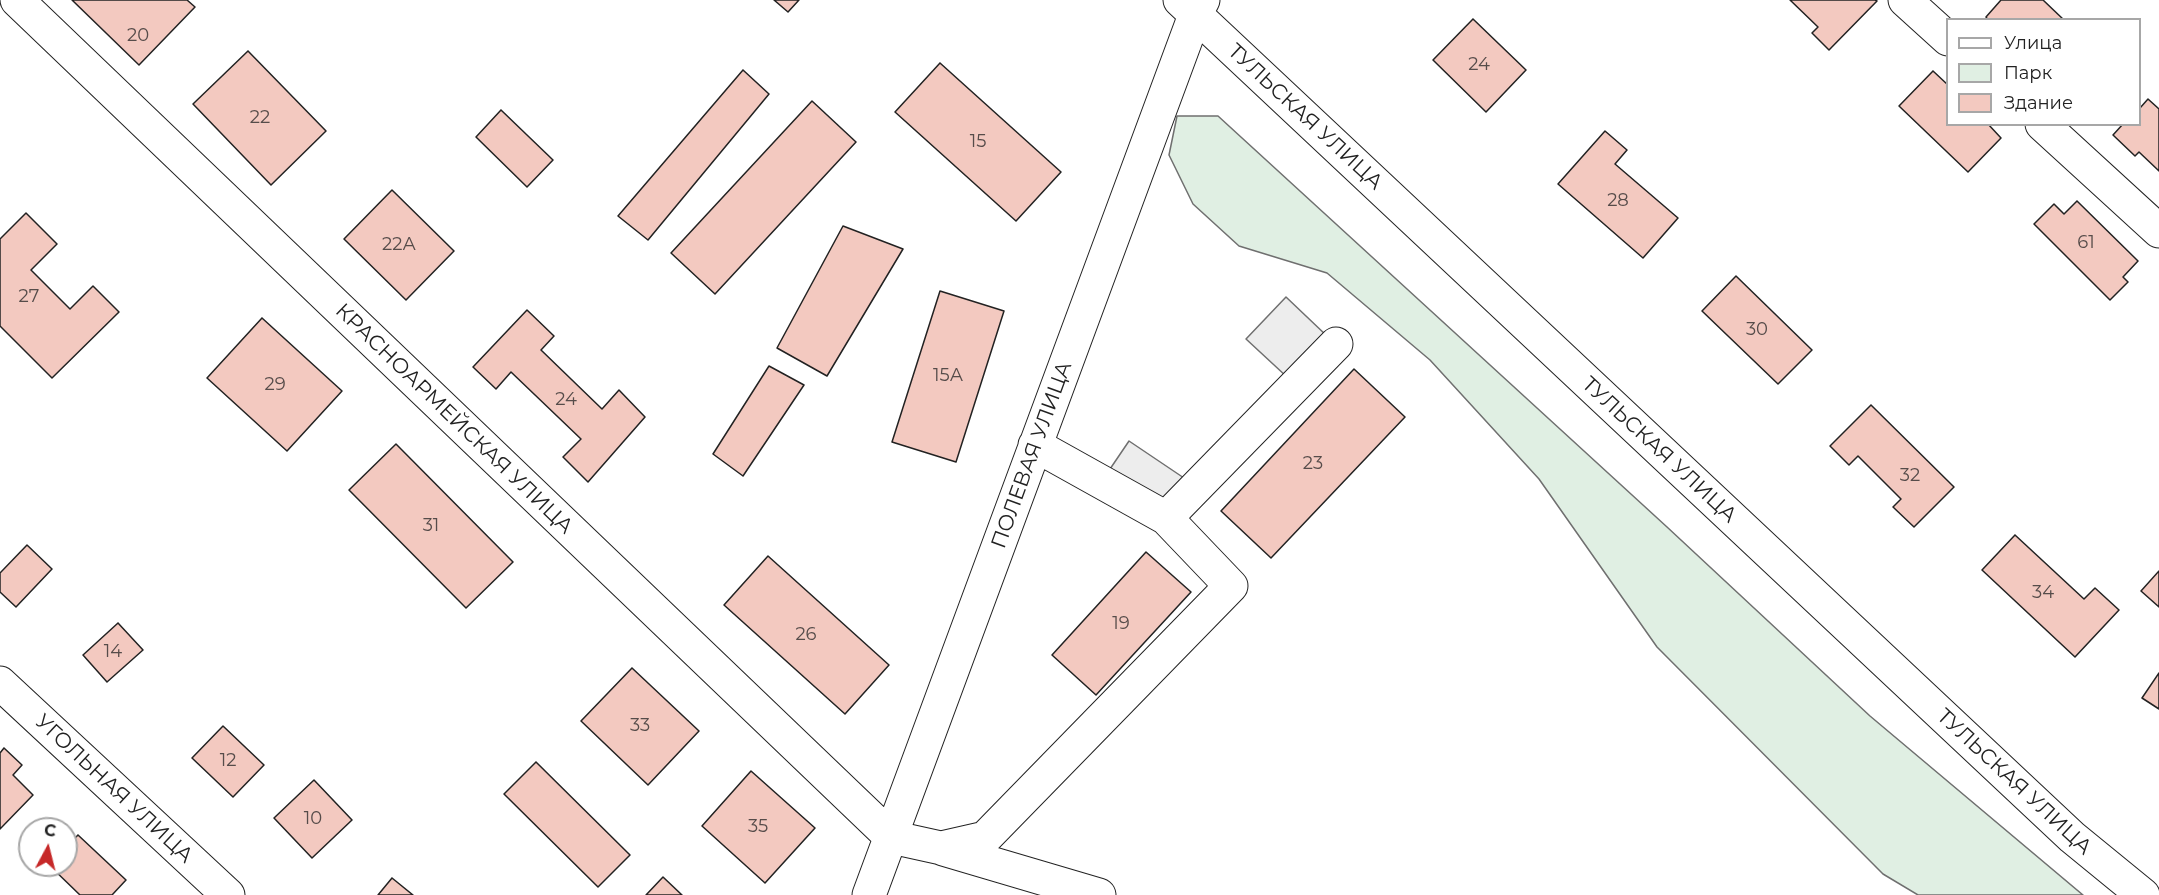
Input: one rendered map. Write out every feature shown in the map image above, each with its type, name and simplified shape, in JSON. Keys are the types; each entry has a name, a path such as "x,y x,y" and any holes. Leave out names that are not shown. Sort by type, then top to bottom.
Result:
{"street":[{"name":"КРАСНОАРМЕЙСКАЯ УЛИЦА","path":"17,0 891,837"},
{"path":"1905,0 1946,38"},
{"name":"ПОЛЕВАЯ УЛИЦА","path":"868,895 1035,445 1193,5"},
{"name":"ТУЛЬСКАЯ УЛИЦА","path":"1193,5 2072,837 2143,895"},
{"path":"2044,126 2159,231"},
{"path":"1166,518 1336,344"},
{"path":"941,848 985,838 1231,586 1166,518 1035,445"},
{"name":"УГОЛЬНАЯ УЛИЦА","path":"0,683 228,895"},
{"path":"891,837 941,848 1099,895"}],"green space":[{"path":"1177,116 1218,116 1870,716 2083,895 1918,895 1883,874 1657,647 1539,479 1430,360 1327,273 1239,246 1193,204 1169,155"}],"shaded area":[{"path":"1286,297 1327,336 1287,377 1246,339"},
{"path":"1129,441 1184,478 1165,507 1110,469"}],"building":[{"path":"72,0 187,0 195,7 139,65"},
{"path":"774,0 799,0 788,12"},
{"path":"1790,0 1877,1 1829,50 1812,33 1818,27"},
{"path":"2001,0 2043,0 2062,18 1987,18"},
{"path":"1473,19 1526,70 1486,112 1433,60"},
{"path":"248,51 326,131 271,185 193,104"},
{"path":"940,63 1061,172 1016,221 895,112"},
{"path":"743,70 769,94 648,240 618,216"},
{"path":"1933,71 1946,83 1946,126 1990,126 2001,138 1968,172 1899,106"},
{"path":"2148,99 2159,109 2159,171 2139,152 2135,156 2113,135 2121,126 2141,126 2141,107"},
{"path":"812,101 856,142 715,294 671,253"},
{"path":"501,110 553,160 527,187 476,137"},
{"path":"1605,131 1627,150 1615,164 1678,218 1643,258 1558,184"},
{"path":"392,190 454,251 406,300 344,239"},
{"path":"2077,201 2138,261 2123,277 2128,282 2110,300 2034,224 2054,204 2064,214"},
{"path":"26,213 57,244 31,270 70,309 93,286 119,312 52,378 0,326 0,239"},
{"path":"843,226 903,249 827,376 777,348"},
{"path":"1736,276 1812,350 1778,384 1702,311"},
{"path":"940,291 1004,311 956,462 892,442"},
{"path":"527,310 554,336 541,350 602,409 619,390 645,417 588,482 563,457 581,439 511,372 496,389 473,367"},
{"path":"262,318 342,391 287,451 207,378"},
{"path":"769,366 804,385 743,476 713,454"},
{"path":"1354,369 1405,417 1271,558 1221,511"},
{"path":"1871,405 1954,487 1914,527 1893,507 1901,499 1858,456 1849,465 1830,446"},
{"path":"396,444 513,562 466,608 349,490"},
{"path":"2015,535 2084,599 2095,588 2119,610 2075,657 1982,570"},
{"path":"27,545 52,569 16,607 0,592 0,573"},
{"path":"1146,552 1191,592 1096,695 1052,655"},
{"path":"768,556 889,665 845,714 724,605"},
{"path":"2159,571 2159,607 2141,591"},
{"path":"118,623 143,650 107,682 83,655"},
{"path":"632,668 699,731 648,785 581,721"},
{"path":"2159,673 2159,709 2142,698"},
{"path":"223,726 264,765 233,797 192,758"},
{"path":"4,748 22,765 13,775 33,795 0,829 0,753"},
{"path":"536,762 630,855 598,887 504,794"},
{"path":"751,771 815,828 765,883 702,826"},
{"path":"314,780 352,820 312,858 274,818"},
{"path":"78,835 126,880 112,895 80,895 61,877 78,877"},
{"path":"663,877 682,895 646,895"},
{"path":"392,878 413,895 378,895"}]}
